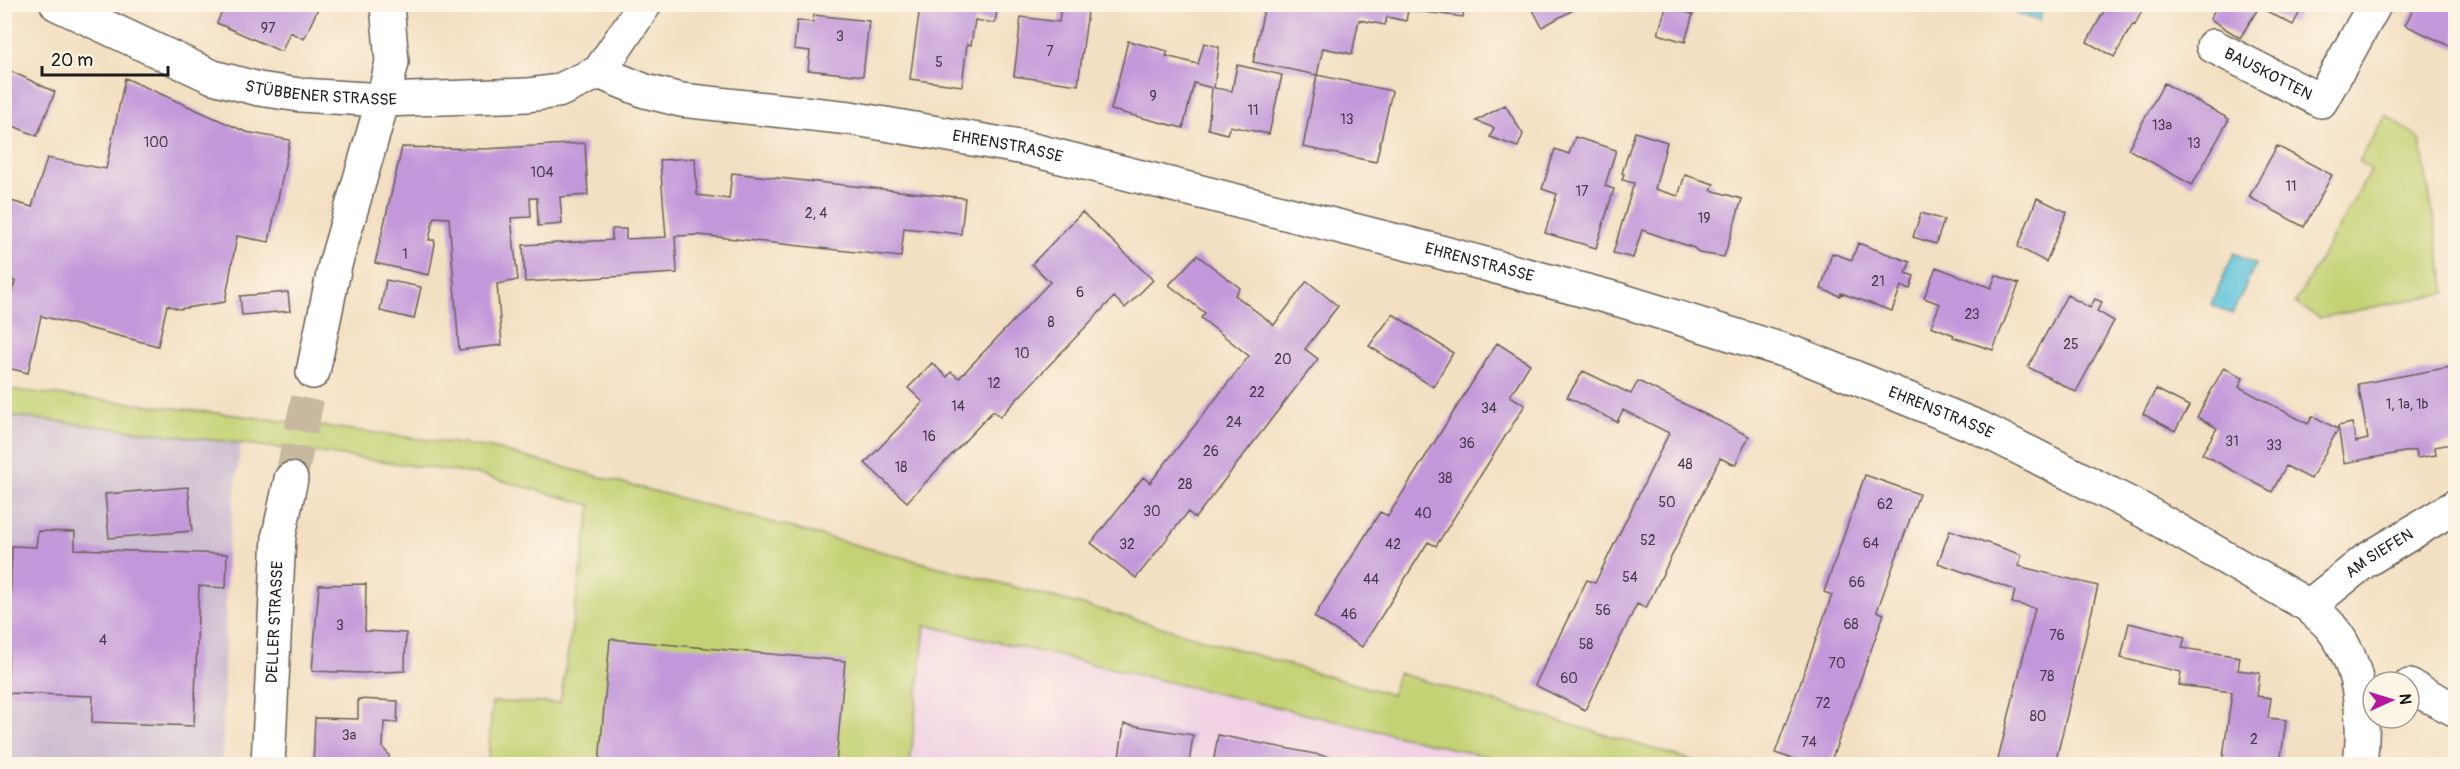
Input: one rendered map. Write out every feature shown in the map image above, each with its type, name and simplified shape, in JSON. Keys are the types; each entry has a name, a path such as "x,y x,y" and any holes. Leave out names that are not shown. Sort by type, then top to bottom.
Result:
{"street":[{"name":"STÜBBENER STRASSE","path":"57,4 213,77 260,90 306,96 383,100 528,95 558,91 599,72"},
{"path":"313,372 335,265 392,62 390,16 387,4"},
{"path":"599,72 645,4"},
{"name":"BAUSKOTTEN","path":"2213,46 2321,100 2375,4"},
{"name":"EHRENSTRASSE","path":"599,72 645,91 681,100 850,118 1025,148 1620,300 1799,355 1980,428 2142,510 2309,606 2330,626 2346,651 2354,674 2361,708 2360,765"},
{"name":"DELLER STRASSE","path":"268,765 279,535 291,479"},
{"name":"AM SIEFEN","path":"2309,606 2365,561 2456,506"},
{"path":"2354,674 2361,676"},
{"path":"2421,692 2456,710"}],"shaded area":[{"path":"5,415 241,443 227,554 222,764 5,764"},
{"path":"591,505 925,625 1519,764 488,764 492,702 560,703"}],"green space":[{"path":"2386,115 2420,139 2446,293 2319,318 2295,303 2371,170 2359,161"},
{"path":"5,389 244,416 491,448 1124,616 1392,695 1398,673 1704,764 1519,764 925,625 910,764 488,764 492,702 560,703 591,505 481,475 321,453 5,415"}],"water":[{"path":"1995,5 2044,5 2039,21"},
{"path":"2234,253 2256,264 2232,314 2211,304"}],"building":[{"path":"225,4 320,4 304,39 290,32 280,51 217,23"},
{"path":"939,4 998,4 995,23 975,20 971,45 967,44 962,86 910,79 920,6 939,8"},
{"path":"1265,4 1464,4 1463,17 1408,10 1406,21 1387,17 1385,25 1359,20 1352,54 1323,48 1317,75 1253,62"},
{"path":"1530,4 1584,4 1542,27"},
{"path":"2097,4 2145,4 2135,25 2133,24 2114,57 2087,42 2105,9"},
{"path":"2218,4 2304,4 2293,25 2259,7 2240,38 2210,19"},
{"path":"2416,4 2456,4 2456,49 2405,25"},
{"path":"1061,7 1088,11 1078,85 1014,76 1021,17 1059,22"},
{"path":"1666,7 1693,14 1685,42 1658,34"},
{"path":"814,15 869,21 863,76 808,70 810,51 794,49 797,21 813,22"},
{"path":"1128,41 1168,51 1166,56 1198,64 1204,43 1219,47 1214,88 1232,91 1237,65 1282,75 1269,134 1230,126 1227,134 1208,129 1212,88 1194,83 1183,128 1111,110"},
{"path":"4,68 55,92 37,136 11,125 4,140"},
{"path":"1317,75 1392,91 1376,162 1303,147"},
{"path":"125,78 246,132 290,140 269,242 237,236 225,302 179,309 167,305 158,346 41,316 28,373 4,367 4,319 15,281 4,278 4,199 32,207 47,158 106,169"},
{"path":"2164,83 2229,119 2192,185 2128,149"},
{"path":"1505,105 1523,134 1518,147 1490,137 1494,128 1476,121"},
{"path":"1635,132 1667,142 1655,189 1678,196 1685,175 1714,184 1711,190 1742,199 1724,257 1699,253 1694,248 1642,230 1633,258 1613,253 1634,183 1622,180 1624,174 1622,173"},
{"path":"1575,137 1616,150 1605,186 1614,189 1596,248 1545,233 1557,194 1542,189 1555,149 1569,154"},
{"path":"585,143 588,195 560,197 562,224 538,226 537,198 530,198 531,217 511,218 518,280 497,284 502,345 459,350 449,218 434,217 429,240 434,240 435,244 429,275 375,263 402,147 485,149"},
{"path":"2277,146 2332,175 2304,227 2249,197"},
{"path":"695,158 697,195 729,199 732,173 965,198 961,234 904,228 901,257 699,235 675,236 677,273 525,282 523,245 612,240 612,229 626,229 626,239 666,237 660,160"},
{"path":"2037,198 2067,212 2046,262 2018,247"},
{"path":"1082,212 1153,280 1125,308 1114,297 1000,417 993,411 907,502 865,463 923,402 908,388 932,363 947,377 951,372 959,378 1050,282 1032,264"},
{"path":"1921,213 1944,220 1936,244 1913,237"},
{"path":"1858,243 1910,262 1906,273 1914,276 1910,289 1901,286 1892,311 1841,293 1840,296 1821,289 1832,253 1852,260"},
{"path":"1197,255 1240,288 1235,295 1274,325 1307,281 1338,306 1305,349 1318,359 1195,518 1188,512 1136,578 1091,543 1143,477 1150,483 1249,356 1201,318 1205,313 1169,285"},
{"path":"1936,267 1991,288 1996,275 2019,284 1993,350 1953,337 1954,335 1931,326 1940,304 1924,298"},
{"path":"386,280 421,287 414,319 380,311"},
{"path":"288,292 290,311 242,315 240,296"},
{"path":"2067,295 2090,308 2095,299 2102,302 2097,311 2114,321 2076,392 2028,367"},
{"path":"1393,314 1453,353 1433,387 1369,346"},
{"path":"1497,343 1530,364 1510,396 1525,405 1436,546 1428,542 1362,647 1314,617 1380,512 1388,516"},
{"path":"2456,366 2456,443 2435,447 2436,455 2417,458 2416,450 2344,463 2338,426 2352,423 2356,442 2368,439 2358,384"},
{"path":"2224,367 2243,378 2239,387 2308,424 2313,416 2338,429 2311,479 2286,466 2272,492 2202,454 2217,428 2197,417"},
{"path":"1583,371 1631,394 1638,381 1749,436 1735,465 1720,458 1646,608 1637,604 1585,710 1535,685 1587,580 1595,583 1669,433 1623,410 1617,422 1567,397"},
{"path":"2156,389 2189,406 2175,431 2143,414"},
{"path":"1865,475 1919,494 1877,611 1884,614 1830,764 1808,764 1775,753 1832,595 1824,592"},
{"path":"188,487 192,531 109,538 105,494"},
{"path":"1950,530 2022,555 2018,566 2098,586 2055,764 1997,764 2035,608 2012,603 2015,590 1938,563"},
{"path":"38,531 75,532 75,549 227,554 226,588 199,586 194,726 92,722 93,696 7,693 12,546 36,547"},
{"path":"366,584 365,631 406,633 405,671 363,673 312,671 319,585"},
{"path":"2129,623 2185,637 2182,648 2240,657 2238,670 2260,673 2257,696 2271,698 2268,718 2286,720 2280,764 2222,764 2232,692 2179,685 2181,672 2121,658"},
{"path":"610,639 845,661 836,764 599,764"},
{"path":"358,699 398,701 397,723 384,722 383,748 389,755 389,764 313,764 315,718 358,719"},
{"path":"1124,724 1193,735 1189,764 1118,764"},
{"path":"1218,735 1356,762 1356,764 1213,764"}],"tunnel":[{"path":"291,479 313,372"}]}
